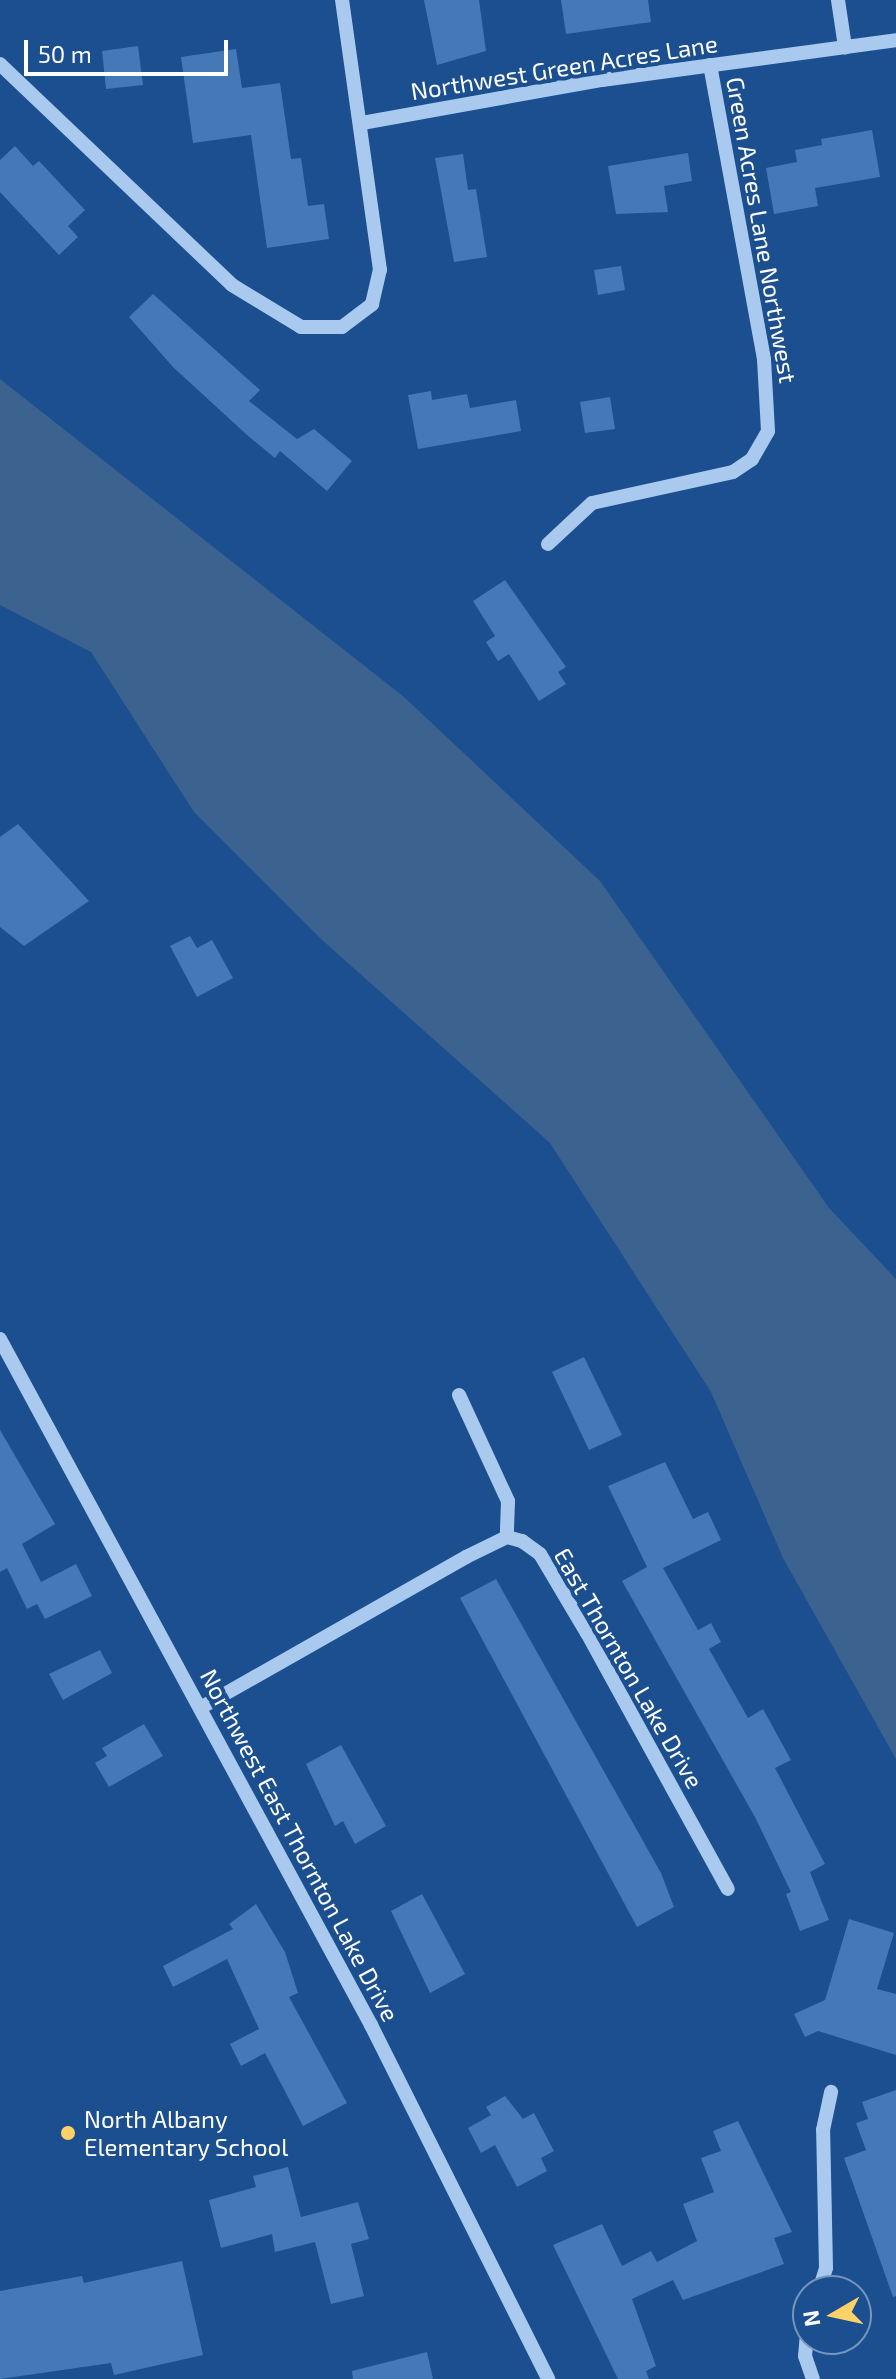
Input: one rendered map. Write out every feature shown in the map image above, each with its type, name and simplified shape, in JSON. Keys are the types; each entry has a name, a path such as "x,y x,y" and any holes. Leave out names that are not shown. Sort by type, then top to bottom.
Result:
{"street":[{"path":"0,64 232,285 301,327 350,323 378,290 362,123 342,0"},
{"path":"838,0 845,47"},
{"name":"Northwest Green Acres Lane","path":"362,123 710,65 896,40"},
{"name":"Green Acres Lane Northwest","path":"548,544 592,503 733,472 752,459 768,431 764,359 710,65"},
{"name":"Northwest East Thornton Lake Drive","path":"0,1339 202,1707 371,2025 548,2379"},
{"path":"202,1707 507,1537 508,1501 459,1395"},
{"name":"East Thornton Lake Drive","path":"507,1537 540,1554 728,1889"},
{"path":"824,2275 823,2130 831,2092"},
{"path":"805,2355 813,2379"}],"water":[{"path":"0,379 404,697 600,881 829,1208 896,1279 896,1759 783,1558 711,1392 550,1143 321,939 194,812 91,652 0,605"}],"building":[{"path":"424,0 479,0 486,51 437,65"},
{"path":"561,0 648,0 651,22 566,34"},
{"path":"138,46 143,85 106,89 102,51"},
{"path":"236,49 242,88 280,83 291,159 301,158 308,206 324,204 329,239 267,248 251,135 193,143 181,57"},
{"path":"872,130 880,177 815,188 818,206 774,214 766,168 797,162 795,150 822,145 821,139"},
{"path":"15,146 33,166 39,161 85,210 68,226 78,237 59,255 0,192 0,160"},
{"path":"688,153 692,181 664,186 668,212 616,214 608,166"},
{"path":"463,154 468,190 476,189 487,257 454,262 435,158"},
{"path":"621,266 625,290 598,295 594,270"},
{"path":"153,294 260,390 249,401 297,439 314,429 352,461 327,491 280,451 275,458 173,367 129,317"},
{"path":"431,391 432,400 467,394 470,408 516,400 521,431 418,449 408,395"},
{"path":"610,397 615,429 585,433 580,402"},
{"path":"505,580 566,667 558,672 566,684 539,701 509,654 498,661 486,642 495,636 473,601"},
{"path":"18,824 89,901 24,946 0,927 0,837"},
{"path":"190,936 197,948 212,940 233,978 197,997 170,946"},
{"path":"584,1357 622,1435 589,1450 552,1372"},
{"path":"0,1430 55,1524 22,1544 41,1582 76,1564 92,1596 45,1619 37,1604 27,1609 7,1568 0,1572"},
{"path":"665,1462 693,1519 708,1512 721,1540 663,1568 698,1630 711,1623 721,1642 709,1649 748,1718 763,1709 791,1760 775,1768 825,1864 810,1872 829,1920 800,1931 786,1894 791,1892 756,1819 622,1581 647,1567 608,1486"},
{"path":"496,1579 661,1873 674,1907 637,1927 460,1598"},
{"path":"100,1650 112,1673 63,1700 49,1674"},
{"path":"144,1724 163,1756 109,1787 95,1763 107,1756 102,1748"},
{"path":"341,1745 386,1826 355,1844 343,1821 335,1826 306,1764"},
{"path":"422,1894 465,1974 430,1993 391,1911"},
{"path":"256,1904 285,1952 298,1993 289,1997 347,2103 303,2126 265,2053 241,2066 230,2044 259,2029 227,1959 173,1987 163,1966 233,1929 229,1924"},
{"path":"849,1919 894,1933 877,1989 896,1994 896,2055 818,2031 805,2037 794,2014 825,2000"},
{"path":"896,2090 896,2296 893,2297 844,2158 866,2150 856,2123 868,2119 862,2102"},
{"path":"505,2096 523,2119 534,2113 554,2151 541,2158 547,2171 517,2187 495,2145 481,2153 468,2128 491,2115 486,2107"},
{"path":"738,2121 792,2232 774,2238 784,2264 683,2300 673,2280 632,2299 656,2366 646,2371 649,2379 618,2379 553,2245 602,2224 622,2266 651,2251 657,2262 697,2241 683,2204 714,2192 701,2158 721,2151 713,2131"},
{"path":"288,2167 301,2217 358,2202 369,2239 351,2244 364,2296 331,2304 315,2242 275,2252 272,2234 221,2248 209,2200 256,2187 253,2176"},
{"path":"182,2261 203,2355 114,2375 111,2363 0,2379 0,2291 82,2276 84,2283"},
{"path":"427,2352 433,2379 353,2379 352,2371"}],"place":[{"name":"North Albany Elementary School","path":"68,2133"}]}
